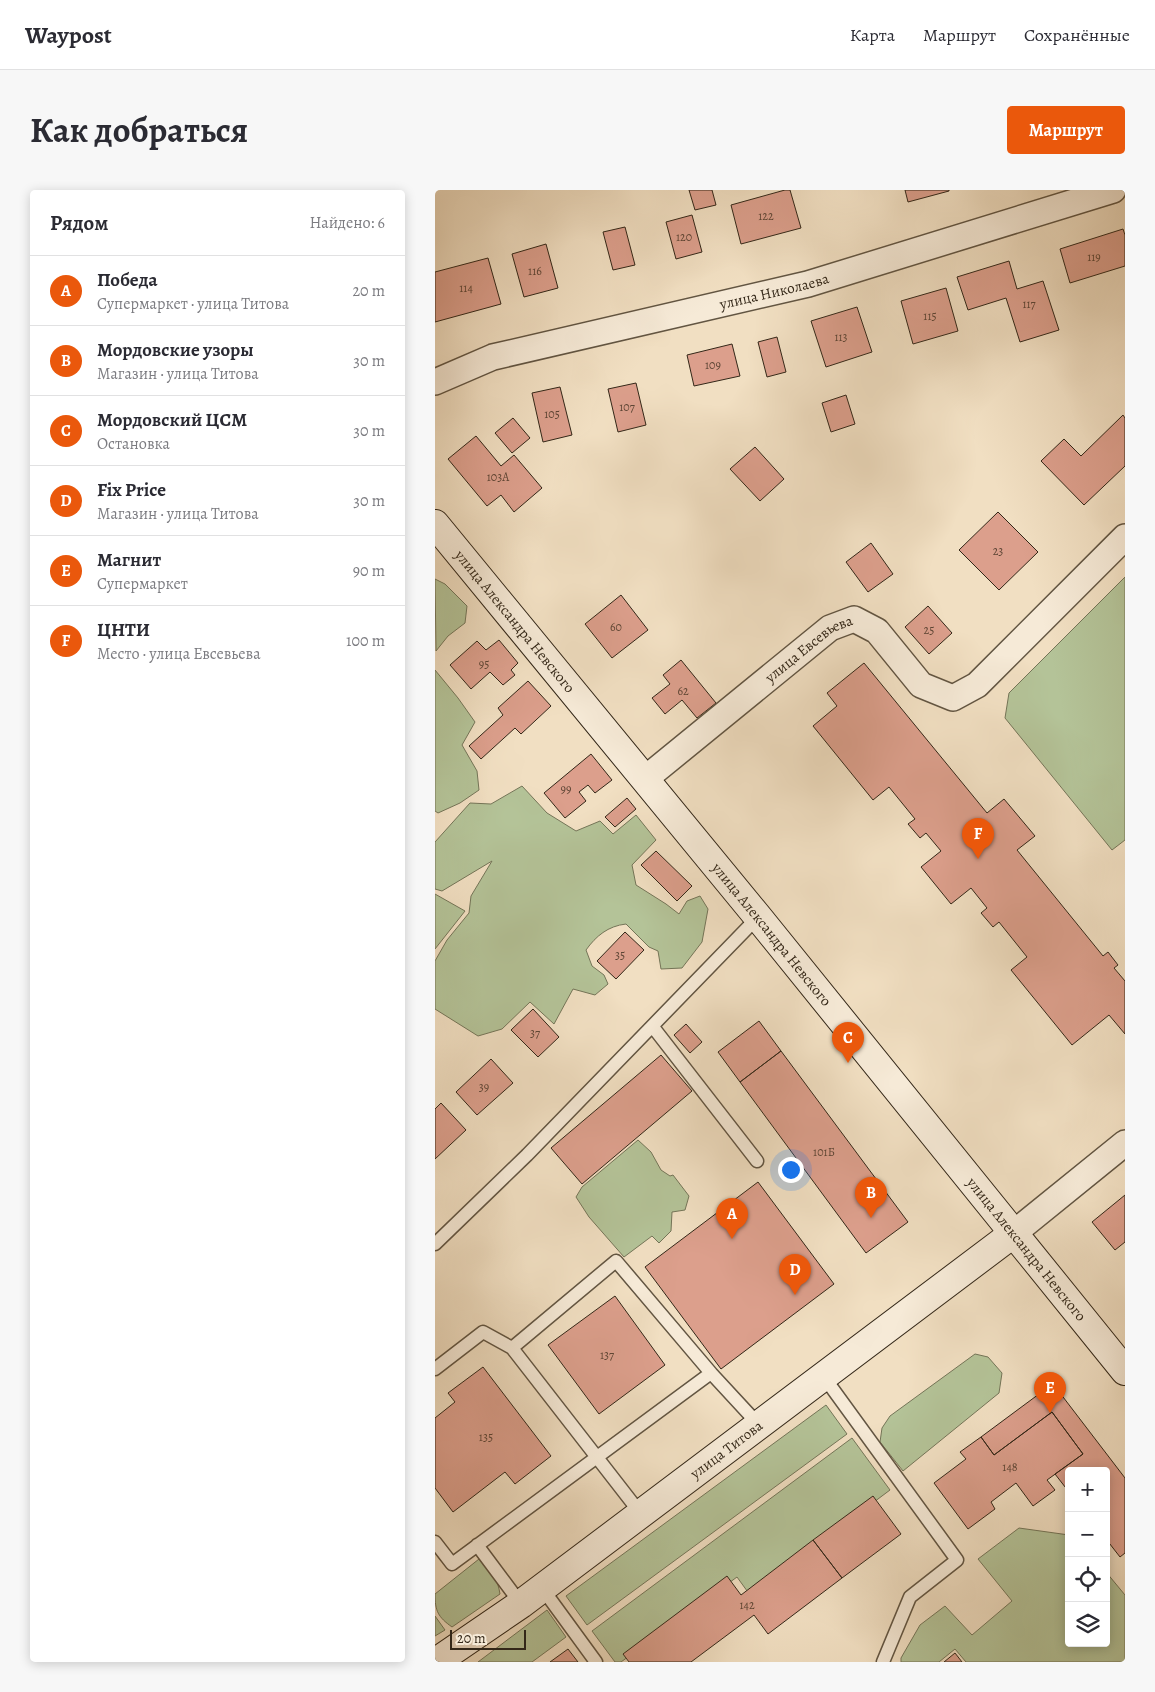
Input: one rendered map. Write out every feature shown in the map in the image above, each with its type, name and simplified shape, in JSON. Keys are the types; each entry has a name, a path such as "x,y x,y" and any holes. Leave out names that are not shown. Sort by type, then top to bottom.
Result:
{"main road":[{"name":"улица Александра Невского","path":"435,524 758,917 1125,1371"},
{"name":"улица Титова","path":"435,1662 531,1596 1013,1233"}],"street":[{"name":"улица Николаева","path":"435,382 493,357 809,284 1113,190"},
{"name":"улица Евсевьева","path":"645,779 830,628 854,619 877,631 921,685 953,698 977,685 1125,537"},
{"path":"1013,1233 1125,1143"}],"lane":[{"path":"435,1244 653,1027 758,917"},
{"path":"653,1027 757,1161"},
{"path":"512,1348 616,1261 711,1373 759,1426"},
{"path":"435,1368 483,1332 512,1348 641,1514"},
{"path":"435,1542 453,1564 711,1373"},
{"path":"824,1377 957,1560 910,1597 883,1662"},
{"path":"477,1545 596,1662"}],"green space":[{"path":"1125,577 1125,840 1112,850 1005,718 1009,693"},
{"path":"435,579 445,584 467,606 465,623 448,636 436,651"},
{"path":"435,670 475,722 462,745 477,771 479,790 460,803 438,813 435,811"},
{"path":"522,786 547,813 576,831 600,821 613,834 636,815 656,840 632,865 636,885 679,914 687,901 700,896 708,909 702,942 682,968 661,969 658,951 649,947 626,924 608,929 598,936 586,950 592,966 604,975 608,984 595,995 573,989 554,1024 530,1002 502,1029 478,1036 435,1009 435,961 447,940 469,913 471,896 492,861 442,891 435,889 435,842 470,803 491,804"},
{"path":"435,894 465,911 435,949"},
{"path":"638,1140 651,1152 661,1170 670,1176 673,1175 689,1196 685,1210 672,1212 671,1231 659,1243 652,1236 624,1257 589,1217 576,1197 582,1187"},
{"path":"975,1354 988,1357 1002,1373 999,1393 903,1471 880,1442 882,1428 890,1416"},
{"path":"826,1405 847,1434 587,1625 566,1596"},
{"path":"852,1438 890,1490 750,1595 737,1577 621,1662 615,1662 592,1631"},
{"path":"1019,1528 1065,1534 1065,1647 1110,1647 1110,1577 1125,1595 1125,1662 966,1662 955,1649 939,1662 901,1662 901,1658 920,1625 945,1606 972,1635 1012,1601 978,1559"},
{"path":"479,1559 494,1574 500,1594 452,1627 438,1613 435,1594"},
{"path":"547,1610 566,1637 532,1662 478,1662"},
{"path":"435,1616 445,1630 435,1636"}],"building":[{"path":"689,190 712,190 716,205 695,210"},
{"path":"790,190 801,228 741,244 731,205"},
{"path":"905,190 949,190 949,191 908,202"},
{"path":"692,215 702,252 676,259 666,222"},
{"path":"625,227 635,265 613,270 603,232"},
{"path":"1123,229 1125,235 1125,266 1070,283 1060,249"},
{"path":"546,244 558,288 524,297 512,254"},
{"path":"488,258 501,304 435,322 435,272"},
{"path":"1009,261 1017,289 1043,281 1059,330 1020,342 1006,298 968,310 957,277"},
{"path":"946,288 958,331 913,344 901,301"},
{"path":"857,307 872,352 826,367 811,321"},
{"path":"777,337 786,372 767,377 758,342"},
{"path":"732,344 740,376 694,386 687,355"},
{"path":"636,383 646,425 618,432 608,389"},
{"path":"560,387 572,435 543,442 532,393"},
{"path":"846,395 855,424 831,432 822,403"},
{"path":"1123,415 1125,418 1125,466 1084,505 1041,461 1064,439 1081,456"},
{"path":"513,418 530,438 512,453 495,433"},
{"path":"476,436 501,466 514,455 542,488 514,512 501,495 487,506 448,459"},
{"path":"755,447 784,479 760,501 730,469"},
{"path":"998,512 1038,552 999,590 959,550"},
{"path":"871,543 893,574 868,592 846,562"},
{"path":"621,595 648,630 612,658 585,624"},
{"path":"928,606 952,633 929,654 905,627"},
{"path":"499,640 518,663 511,670 515,675 503,685 490,672 471,689 450,665 477,641 486,650"},
{"path":"681,660 716,703 697,718 682,700 665,714 652,698 670,684 663,675"},
{"path":"864,663 987,813 1004,799 1035,836 1017,850 1103,956 1108,952 1118,965 1114,968 1125,981 1125,1034 1109,1015 1072,1045 1011,970 1027,957 999,922 993,927 981,913 987,908 971,888 951,904 921,867 941,851 926,833 920,838 908,824 915,819 889,787 873,800 813,726 837,706 827,693"},
{"path":"528,681 551,706 521,734 515,728 481,759 469,746 503,715 498,708"},
{"path":"591,754 612,780 595,793 588,785 579,792 586,801 565,818 544,793"},
{"path":"627,798 636,809 615,827 605,817"},
{"path":"656,851 692,886 677,901 641,865"},
{"path":"625,932 644,950 616,979 597,961"},
{"path":"533,1009 559,1037 538,1057 511,1030"},
{"path":"759,1021 781,1051 740,1082 718,1052"},
{"path":"686,1024 702,1042 690,1053 674,1035"},
{"path":"781,1051 908,1222 866,1253 740,1082"},
{"path":"661,1055 692,1091 582,1184 551,1148"},
{"path":"491,1059 513,1083 477,1115 456,1092"},
{"path":"441,1103 466,1130 435,1159 435,1109"},
{"path":"758,1182 834,1284 721,1369 645,1267"},
{"path":"1125,1195 1125,1242 1115,1250 1092,1222"},
{"path":"615,1296 665,1365 599,1414 548,1345"},
{"path":"483,1367 551,1456 515,1484 505,1472 453,1512 435,1488 435,1418 455,1402 448,1393"},
{"path":"1060,1393 1125,1478 1125,1553 1120,1557 1110,1544 1110,1467 1065,1467 1065,1487 1055,1474 1083,1454 1052,1412 994,1455 981,1437 1039,1394"},
{"path":"1052,1412 1083,1454 1047,1480 1055,1490 1033,1506 1016,1483 991,1502 995,1509 968,1529 934,1483 966,1459 960,1452 981,1437 994,1455"},
{"path":"873,1496 901,1534 842,1578 813,1540"},
{"path":"813,1540 842,1578 768,1634 754,1615 691,1662 629,1662 623,1654 727,1576 741,1595"},
{"path":"568,1649 578,1662 550,1662"},
{"path":"955,1653 962,1662 944,1662"}],"place":[{"name":"ЦНТИ","path":"978,859"},
{"name":"Мордовский ЦСМ","path":"848,1063"},
{"name":"Мордовские узоры","path":"871,1218"},
{"name":"Победа","path":"732,1239"},
{"name":"Fix Price","path":"795,1295"},
{"name":"Магнит","path":"1050,1413"}]}
